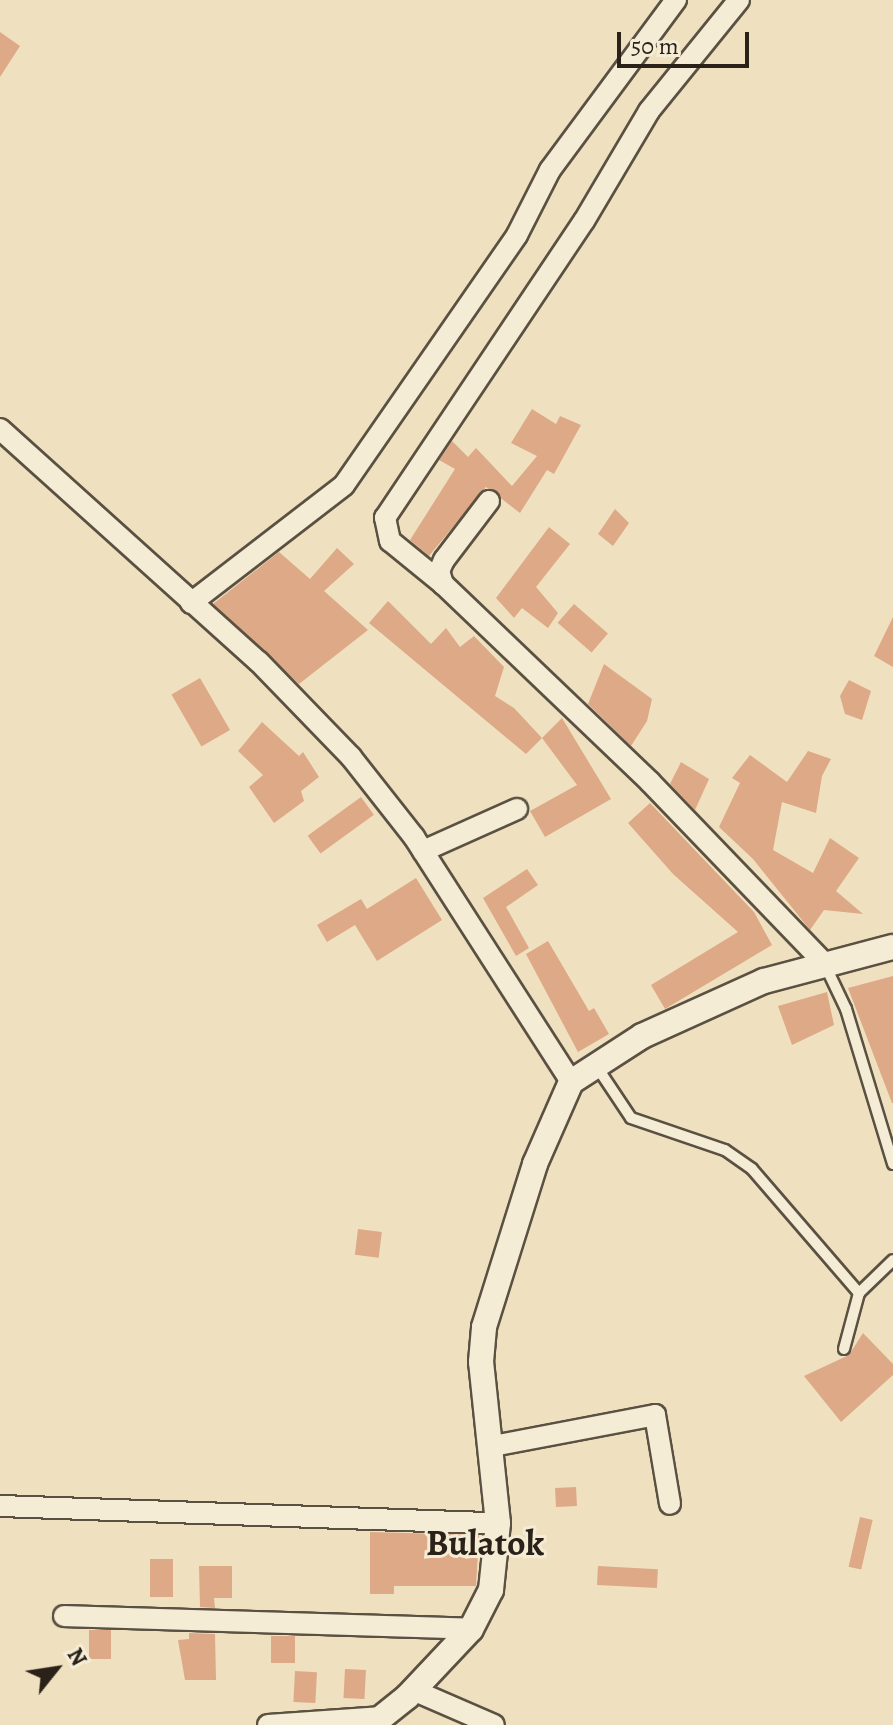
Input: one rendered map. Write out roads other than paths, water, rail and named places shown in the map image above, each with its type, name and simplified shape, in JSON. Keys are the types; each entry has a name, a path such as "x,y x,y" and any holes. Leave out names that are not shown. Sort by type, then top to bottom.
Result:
{"street":[{"path":"191,603 344,485 517,235 558,158 676,0"},
{"path":"739,0 649,111 584,221 385,518 390,541 443,584 650,782 824,963"},
{"path":"0,429 259,662 351,757 423,851 571,1082"},
{"path":"443,584 439,571 444,560 489,501"},
{"path":"423,851 517,809"},
{"path":"268,1725 378,1721 413,1690 471,1629 491,1590 498,1523 493,1446 481,1362 484,1327 535,1164 571,1082 595,1064 691,1012 764,981 893,947"},
{"path":"493,1446 655,1415 670,1504"},
{"path":"0,1506 498,1523"},
{"path":"64,1616 471,1629"},
{"path":"413,1690 494,1725"}],"lane":[{"path":"824,963 846,1009 893,1164"},
{"path":"595,1064 631,1118 725,1150 752,1169 859,1293"},
{"path":"844,1349 859,1293 893,1260"}],"district":[{"name":"Bulatok","path":"485,1543"}]}
